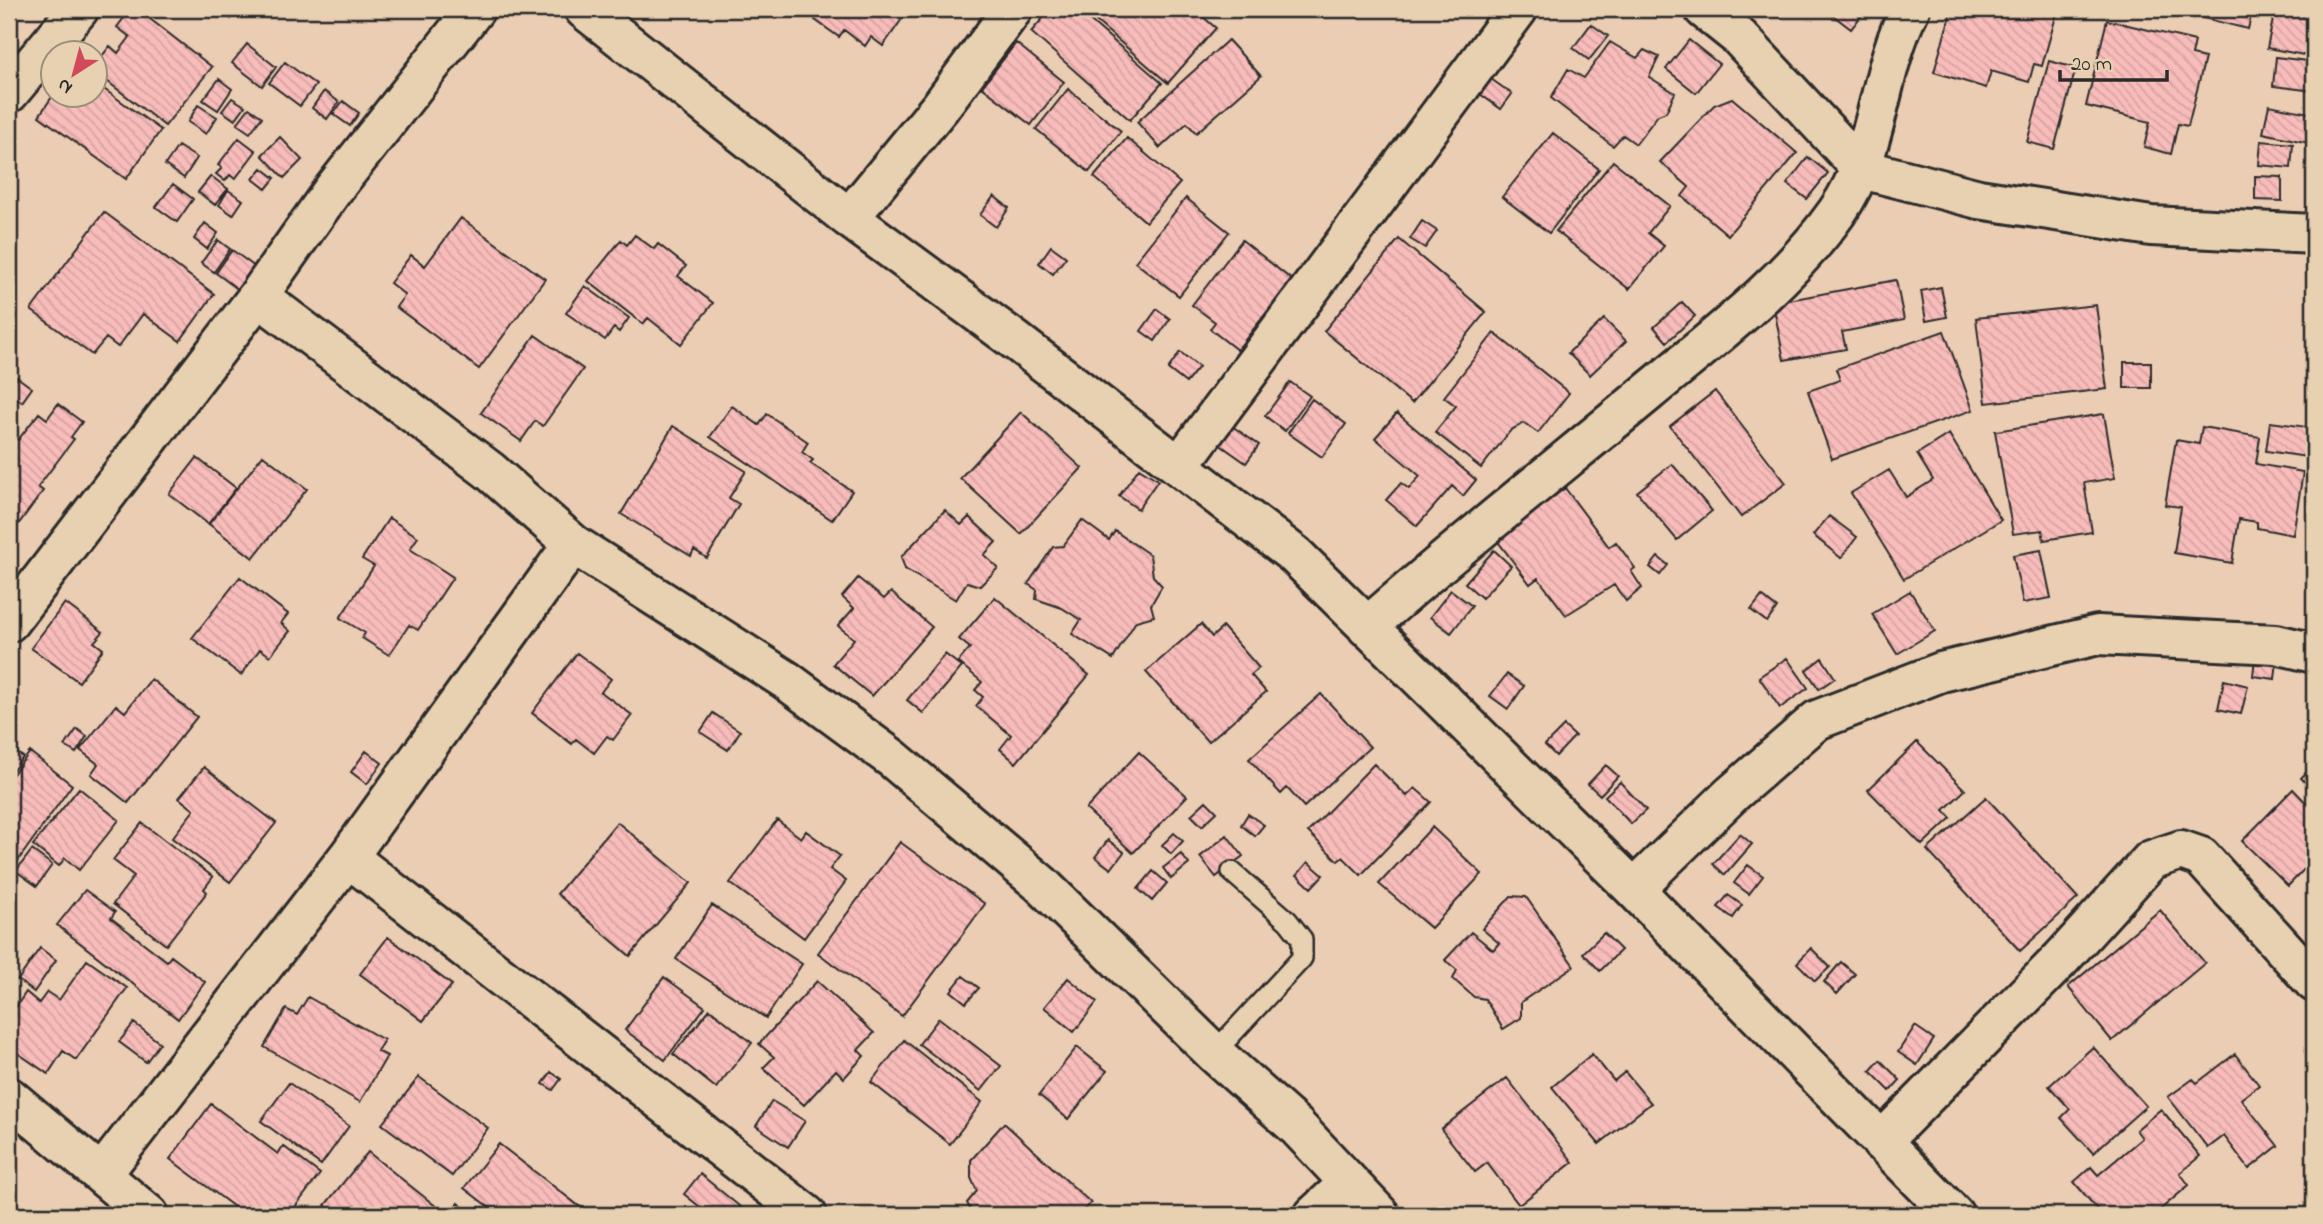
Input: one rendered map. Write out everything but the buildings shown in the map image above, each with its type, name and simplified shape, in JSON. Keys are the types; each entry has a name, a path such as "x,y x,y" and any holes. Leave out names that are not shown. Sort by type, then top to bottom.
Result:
{"street":[{"path":"9,93 79,9"},
{"path":"11,613 258,296 332,191 475,9"},
{"path":"583,9 849,218 1295,555 1634,888 1954,1215"},
{"path":"849,218 941,106 1013,9"},
{"path":"1179,466 1518,9"},
{"path":"1704,9 1739,37 1861,169 1979,199 2151,226 2314,234"},
{"path":"1367,627 1438,564 1734,322 1793,264 1829,222 1861,169 1910,9"},
{"path":"258,296 489,471 573,544 786,680 893,759 1041,884 1214,1053 1296,1126 1380,1215"},
{"path":"102,1174 348,857 573,544"},
{"path":"1634,888 1732,794 1817,720 1941,672 2098,635 2276,644 2314,653"},
{"path":"1881,1142 2061,959 2151,860 2181,850 2201,857 2314,982"},
{"path":"348,857 807,1215"},
{"path":"9,1097 149,1215"},
{"path":"1314,1215 1349,1183"}],"lane":[{"path":"1214,1053 1302,958 1303,939 1288,920 1233,872"}]}
